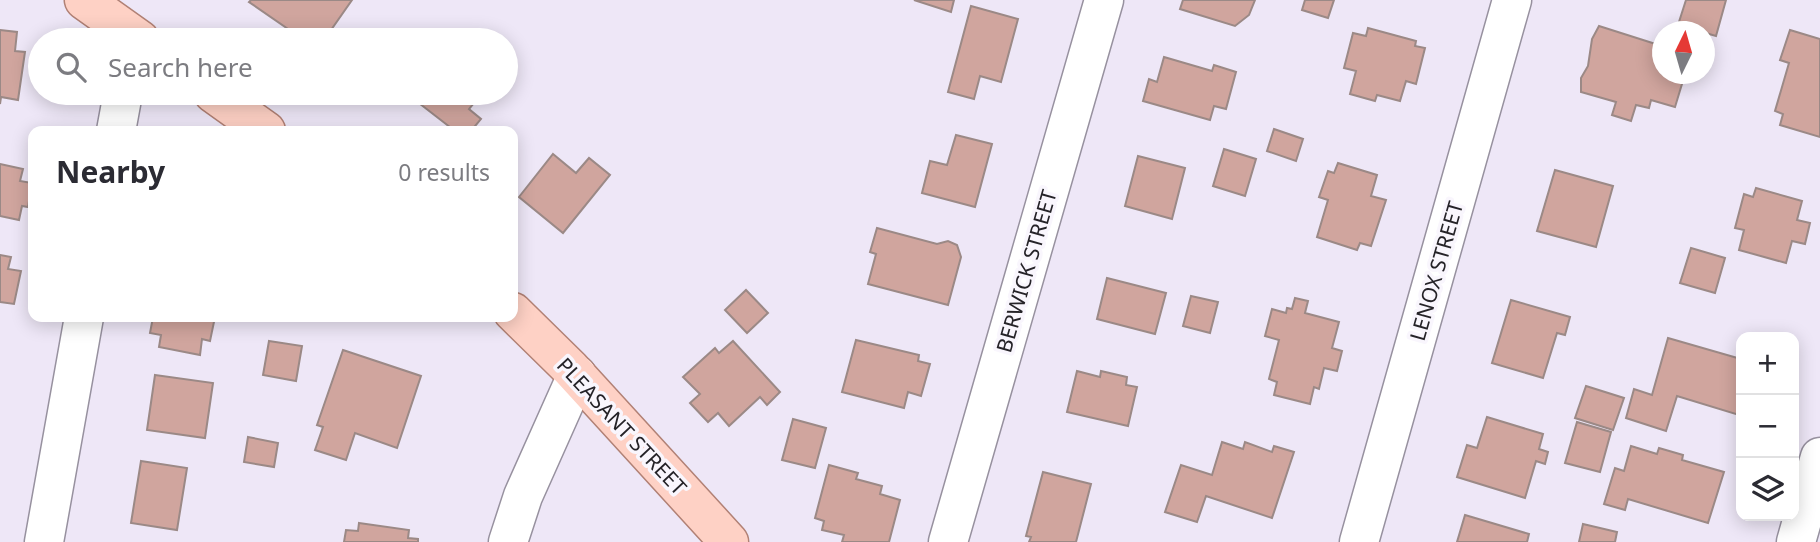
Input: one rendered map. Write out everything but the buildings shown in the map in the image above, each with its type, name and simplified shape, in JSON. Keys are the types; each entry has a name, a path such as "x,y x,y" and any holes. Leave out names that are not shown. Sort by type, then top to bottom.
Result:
{"main road":[{"path":"84,0 121,28"},
{"path":"230,105 259,126"},
{"name":"PLEASANT STREET","path":"518,317 577,375 729,542"}],"street":[{"name":"BERWICK STREET","path":"948,542 1104,0"},
{"name":"LENOX STREET","path":"1359,542 1512,0"},
{"path":"117,126 121,105"},
{"path":"44,542 83,322"},
{"path":"508,542 523,496 577,375"},
{"path":"1796,542 1820,457"}]}
